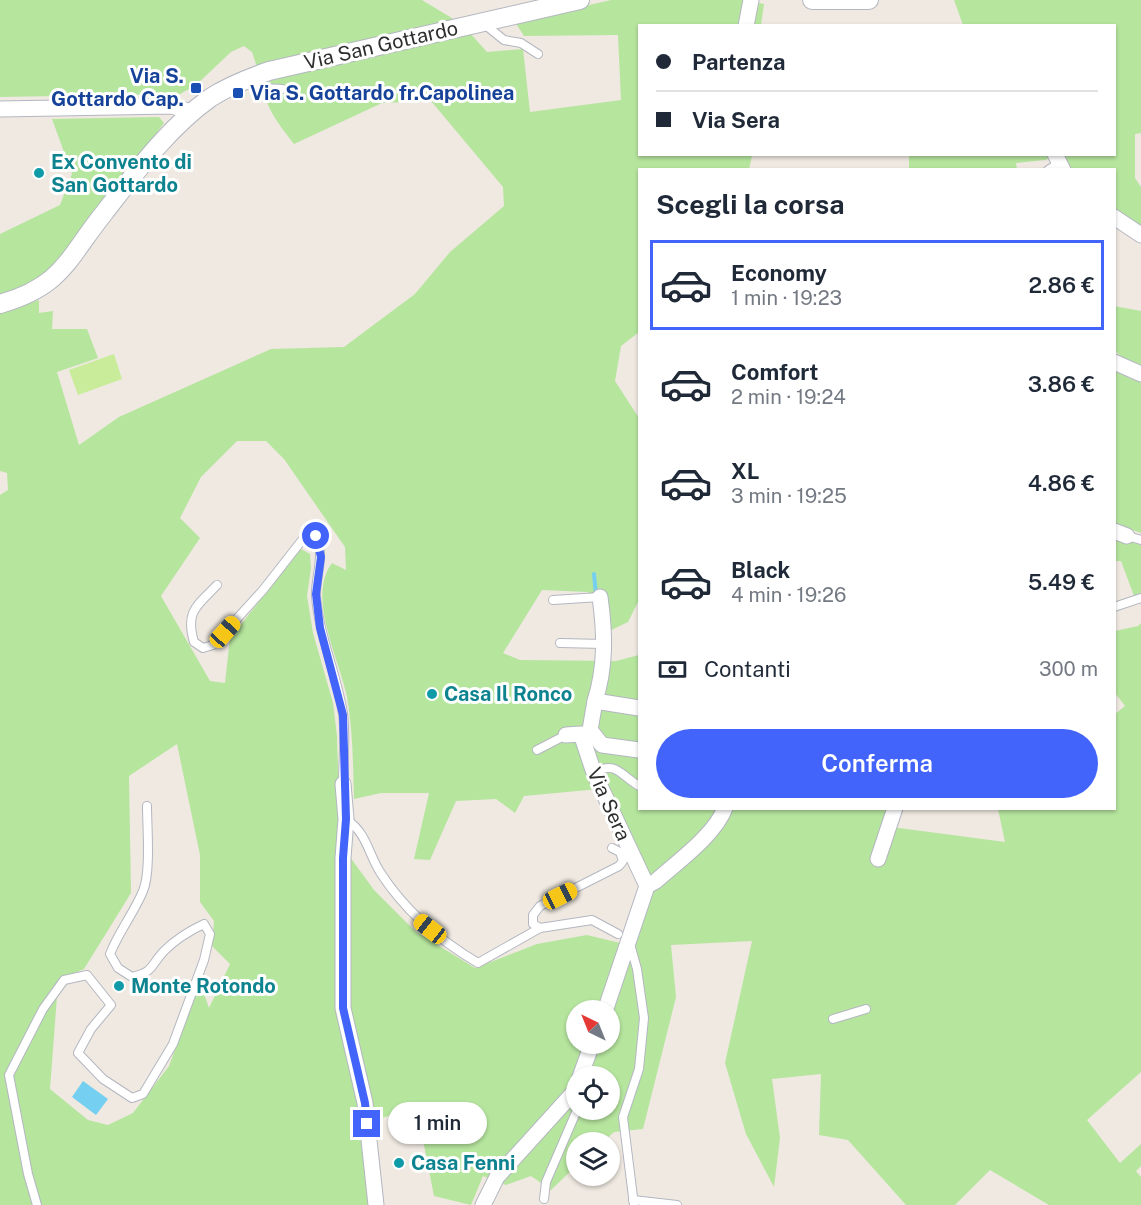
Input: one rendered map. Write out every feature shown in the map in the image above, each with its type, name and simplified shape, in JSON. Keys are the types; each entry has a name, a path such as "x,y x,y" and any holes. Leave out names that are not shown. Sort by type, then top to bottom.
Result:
{"street":[{"name":"Via San Gottardo","path":"0,303 41,288 67,266 102,215 152,152 191,112 212,96 269,71 482,22 552,3 580,0"},
{"path":"746,24 751,0"},
{"path":"812,0 869,0"},
{"path":"0,109 172,106 191,112"},
{"path":"1116,218 1141,235"},
{"path":"1116,363 1141,374"},
{"name":"Via Sera","path":"593,598 604,624 599,643 603,676 595,701 590,730 602,745 638,750"},
{"path":"595,701 638,708"},
{"name":"Via Sera","path":"566,735 581,734 594,773 650,889"},
{"path":"343,784 346,819 343,858 343,1008 365,1103 376,1205"},
{"path":"608,1000 624,937 650,889 705,836 724,810"},
{"path":"878,859 894,810"},
{"path":"483,1205 497,1178 566,1101"}],"lane":[{"path":"482,22 504,40 521,43 538,54"},
{"path":"245,80 264,88 282,89"},
{"path":"217,585 192,612 190,628 194,642 203,648 213,645 263,591 309,530 316,536 321,557 316,594 320,628 343,715 343,784"},
{"path":"553,600 593,598"},
{"path":"1116,606 1141,598"},
{"path":"560,643 599,643"},
{"path":"537,750 566,735"},
{"path":"594,773 604,767 616,768 638,785"},
{"path":"38,1205 28,1174 9,1075 43,1010 64,980 87,975 111,1005 91,1029 78,1053 103,1078 132,1098 142,1095 174,1044 204,960 210,934 204,924 189,931 164,951 148,973 132,977 118,968 110,954 116,937 144,889 148,854 147,806"},
{"path":"346,819 365,838 379,870 415,917 459,952 478,963 540,928 592,920 624,937 637,969 644,1018 639,1069 623,1117 634,1203 677,1205"},
{"path":"540,928 533,924 533,915 540,906 620,866 623,861 620,852 612,848"},
{"path":"833,1019 866,1009"},
{"path":"544,1199 546,1182 573,1120"}],"green space":[{"path":"0,0 422,0 455,20 257,67 252,52 244,46 231,52 196,85 180,94 0,97"},
{"path":"611,0 743,0 764,4 761,24 638,24 638,156 752,156 749,168 638,168 638,333 621,346 615,381 638,416 638,602 628,622 607,632 588,592 542,590 503,653 520,660 616,661 638,655 638,810 891,810 884,826 1005,842 998,810 1116,810 1116,713 1125,706 1116,694 1116,631 1138,626 1141,623 1141,1072 1087,1120 1120,1163 1141,1144 1141,1166 1136,1171 1141,1177 1141,1205 1049,1205 990,1170 955,1205 906,1205 848,1140 819,1135 821,1074 772,1079 780,1138 774,1187 746,1134 725,1063 752,941 671,945 676,997 643,1129 614,1132 566,1132 566,1176 551,1190 531,1176 506,1185 483,1176 471,1205 434,1196 422,1135 410,1110 371,1121 348,1008 350,857 374,890 415,931 475,968 537,944 587,935 620,943 652,890 599,789 524,796 515,813 496,799 456,801 430,860 414,859 429,793 381,793 354,799 347,697 327,629 322,593 325,577 332,563 346,570 345,547 284,459 266,441 237,441 201,477 180,518 200,538 161,596 210,681 225,683 230,638 301,549 310,554 311,568 307,596 313,633 333,703 337,736 340,830 337,975 361,1105 371,1205 0,1205 0,495 8,490 7,473 0,471 0,313 39,300 39,313 53,311 52,329 87,329 98,358 57,372 79,445 119,417 271,349 344,347 415,294 450,252 504,206 503,187 431,101 382,103 294,144 270,109 263,84 470,33 487,52 523,49 530,112 621,100 618,35 524,36 515,22","holes":["177,744 200,855 200,902 214,921 212,946 230,964 209,1008 200,982 169,1066 133,1113 108,1125 88,1120 50,1089 57,996 72,974 84,969 131,893 129,776"]},
{"path":"954,0 1141,0 1141,133 1135,134 1135,178 1141,187 1141,231 1116,215 1116,168 1067,168 1059,156 1116,156 1116,24 963,24"},
{"path":"159,117 164,123 68,250 44,276 0,297 0,234 60,205 72,174 52,119"},
{"path":"909,156 1055,156 1045,160 1016,163 1017,168 909,168"},
{"path":"1116,306 1141,311 1141,369 1129,366 1116,351"},
{"path":"114,354 122,379 78,395 69,370"},
{"path":"1116,372 1141,381 1141,533 1116,524"},
{"path":"1116,538 1141,545 1141,593 1134,596 1121,561 1116,561"}],"water":[{"path":"83,1081 108,1099 96,1115 72,1097"}],"waterway":[{"path":"594,574 596,595"}],"place":[{"name":"Via S. Gottardo Cap.","path":"196,88"},
{"name":"Via S. Gottardo fr.Capolinea","path":"238,93"},
{"name":"Ex Convento di San Gottardo","path":"39,173"},
{"name":"Casa Il Ronco","path":"432,694"},
{"name":"Monte Rotondo","path":"119,986"},
{"name":"Casa Fenni","path":"399,1163"}],"route":[{"path":"316,536 321,557 316,594 320,628 343,715 343,784 346,819 343,858 343,1008 365,1103 367,1124"}]}
